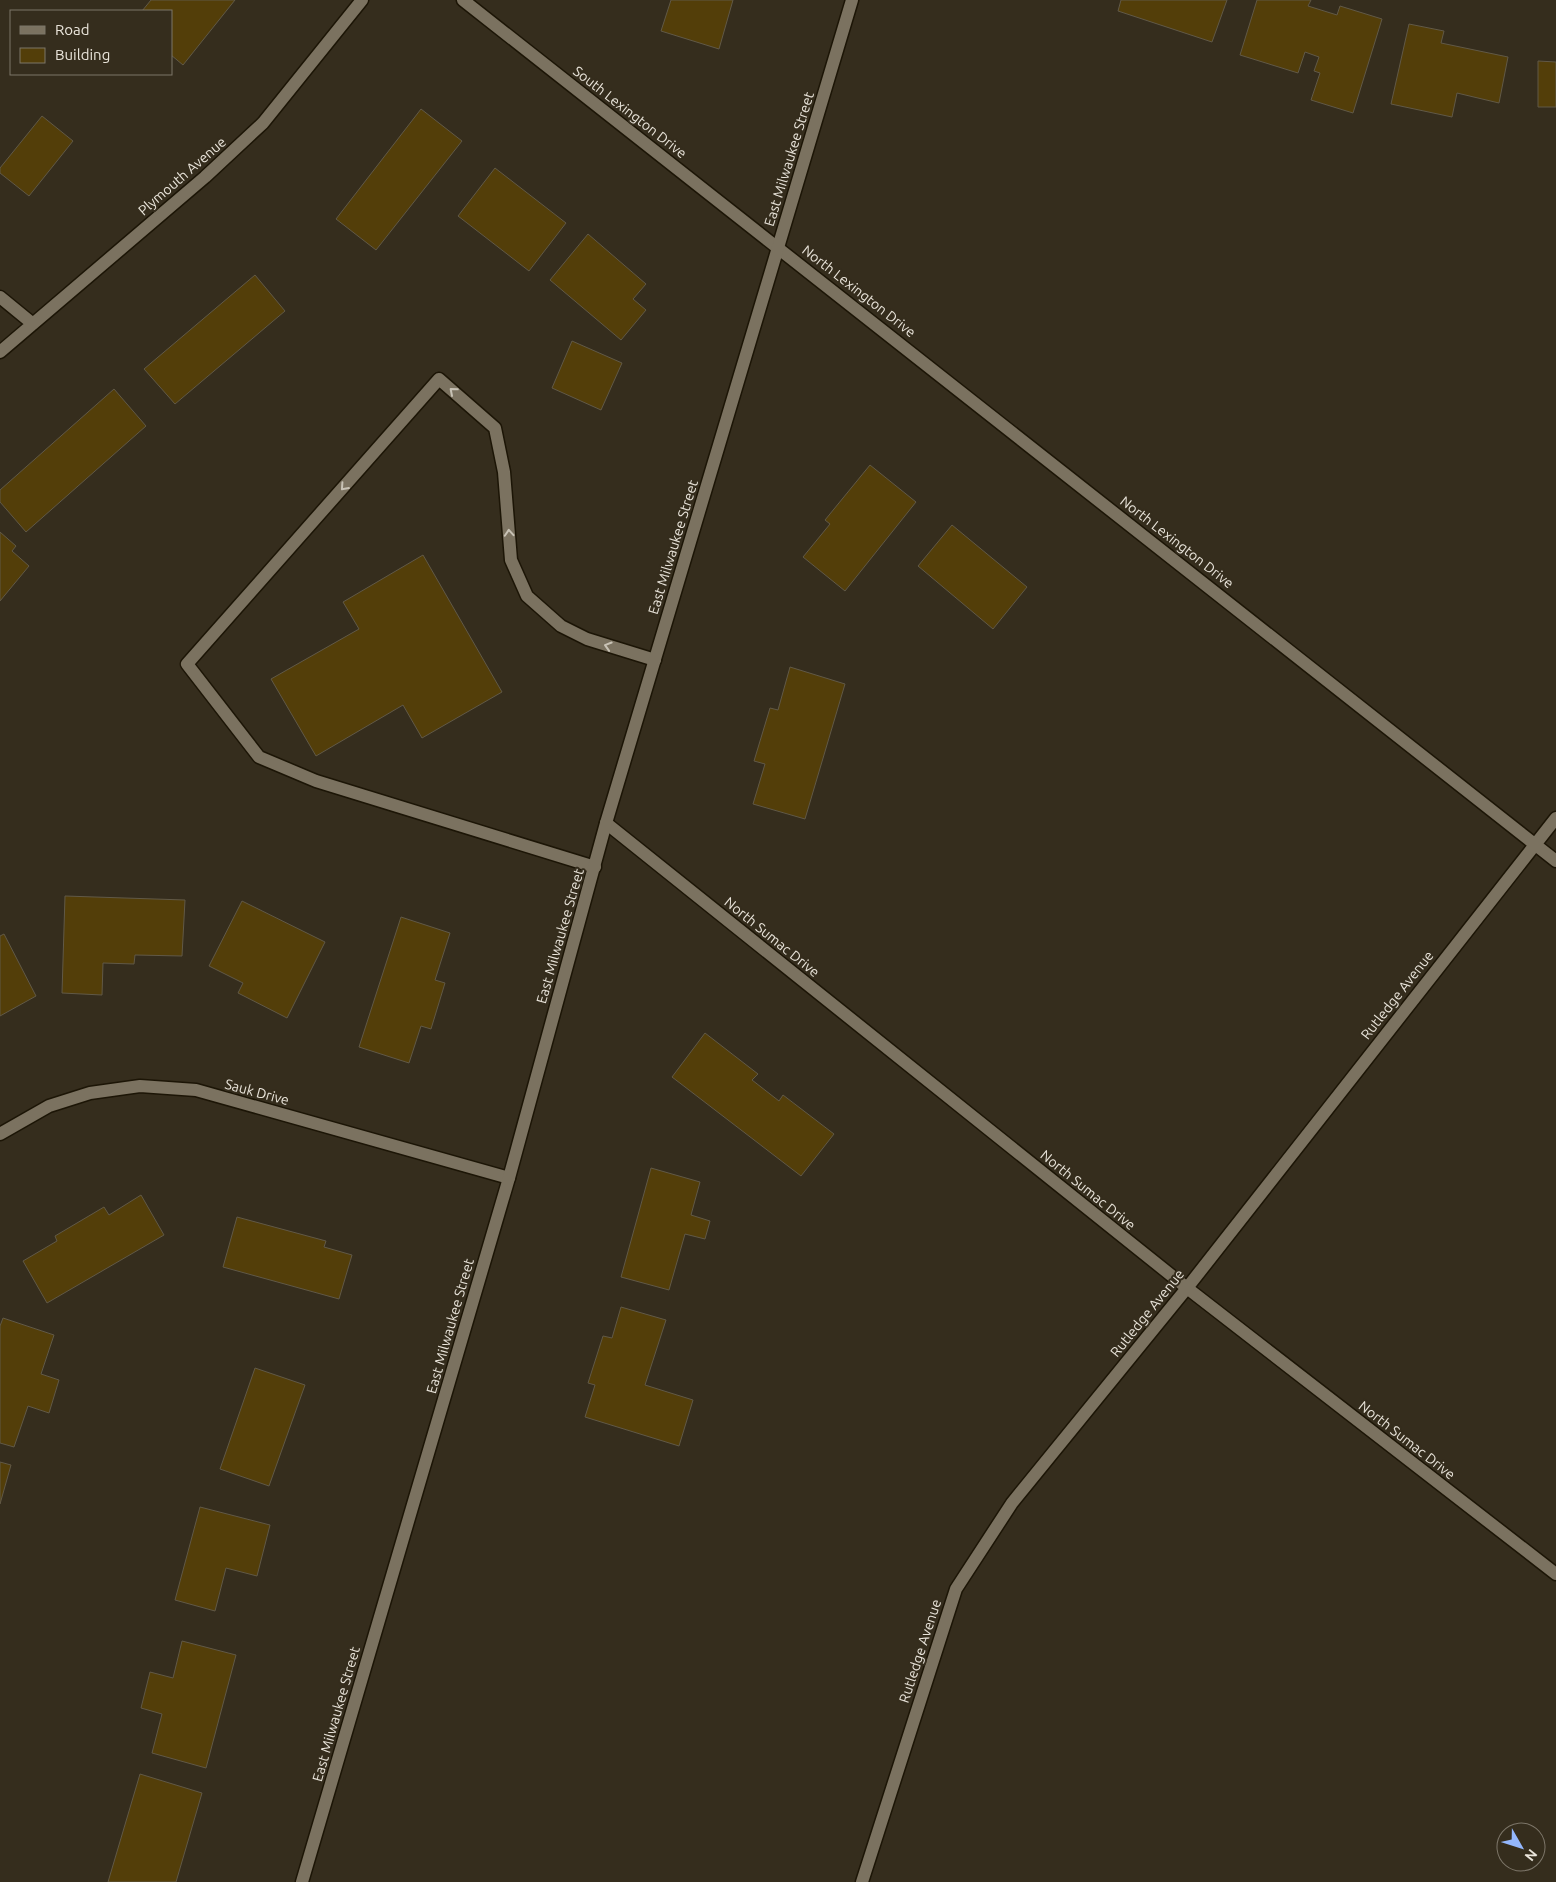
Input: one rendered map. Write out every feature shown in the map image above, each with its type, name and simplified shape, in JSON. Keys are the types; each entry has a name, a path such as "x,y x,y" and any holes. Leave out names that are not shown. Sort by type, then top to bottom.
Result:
{"street":[{"name":"Plymouth Avenue","path":"0,352 205,177 263,123 362,0"},
{"name":"South Lexington Drive","path":"463,0 778,247"},
{"name":"East Milwaukee Street","path":"302,1882 509,1178 606,823 852,0"},
{"name":"North Lexington Drive","path":"778,247 1556,861"},
{"path":"0,298 33,324"},
{"path":"595,867 316,781 259,757 187,664 439,379 495,428 504,472 511,560 527,596 561,626 587,639 655,660"},
{"name":"Rutledge Avenue","path":"862,1882 956,1589 1012,1503 1187,1288 1556,818"},
{"name":"North Sumac Drive","path":"606,823 1187,1288 1556,1574"},
{"name":"Sauk Drive","path":"0,1134 49,1106 90,1093 140,1086 196,1090 509,1178"}],"building":[{"path":"151,0 235,0 183,65 172,56 172,10 143,10"},
{"path":"671,0 733,0 719,49 661,31"},
{"path":"1121,0 1227,0 1212,42 1118,11"},
{"path":"1257,0 1311,0 1308,6 1337,15 1340,6 1382,19 1353,113 1311,100 1320,73 1314,71 1319,57 1305,52 1298,73 1240,55"},
{"path":"1409,24 1444,31 1441,43 1508,57 1499,103 1457,93 1452,117 1391,104"},
{"path":"1538,61 1556,62 1556,107 1538,107"},
{"path":"421,109 462,141 376,250 336,219"},
{"path":"42,116 73,141 29,196 0,173 0,168"},
{"path":"495,168 566,223 529,271 458,216"},
{"path":"588,234 646,284 633,299 646,310 621,340 550,280"},
{"path":"255,275 285,311 175,404 144,369"},
{"path":"572,341 622,363 601,410 552,388"},
{"path":"114,389 146,426 26,532 0,502 0,490"},
{"path":"870,465 916,502 845,591 803,557 830,524 825,520"},
{"path":"952,525 1027,587 993,629 918,566"},
{"path":"0,532 16,546 12,551 29,566 0,601"},
{"path":"423,555 502,692 422,738 403,705 316,756 271,679 359,629 343,602"},
{"path":"790,667 845,684 805,819 753,804 765,764 754,761 770,708 778,710"},
{"path":"65,896 185,900 182,956 135,955 134,964 103,963 102,995 62,993"},
{"path":"242,901 325,942 287,1018 238,993 243,983 209,966"},
{"path":"401,917 450,933 435,980 445,983 431,1029 421,1026 409,1063 359,1047"},
{"path":"4,934 36,996 0,1016 0,936"},
{"path":"705,1033 758,1074 752,1080 779,1101 783,1095 834,1134 801,1176 672,1077"},
{"path":"651,1168 700,1182 691,1215 710,1221 705,1239 685,1234 669,1290 621,1277"},
{"path":"141,1195 164,1235 47,1303 23,1261 57,1241 55,1236 104,1207 109,1215"},
{"path":"237,1217 326,1241 324,1247 352,1255 339,1299 223,1267"},
{"path":"621,1307 666,1320 645,1385 693,1400 679,1446 585,1417 595,1385 588,1383 603,1336 612,1338"},
{"path":"3,1318 54,1335 41,1374 59,1380 49,1413 28,1406 14,1447 0,1443 0,1326"},
{"path":"255,1368 305,1385 269,1486 220,1469"},
{"path":"0,1462 11,1465 0,1504"},
{"path":"200,1507 270,1525 257,1576 226,1568 215,1611 175,1600"},
{"path":"182,1641 236,1655 206,1768 152,1753 162,1714 141,1708 150,1672 173,1678"},
{"path":"140,1774 202,1793 176,1882 108,1882"}]}
